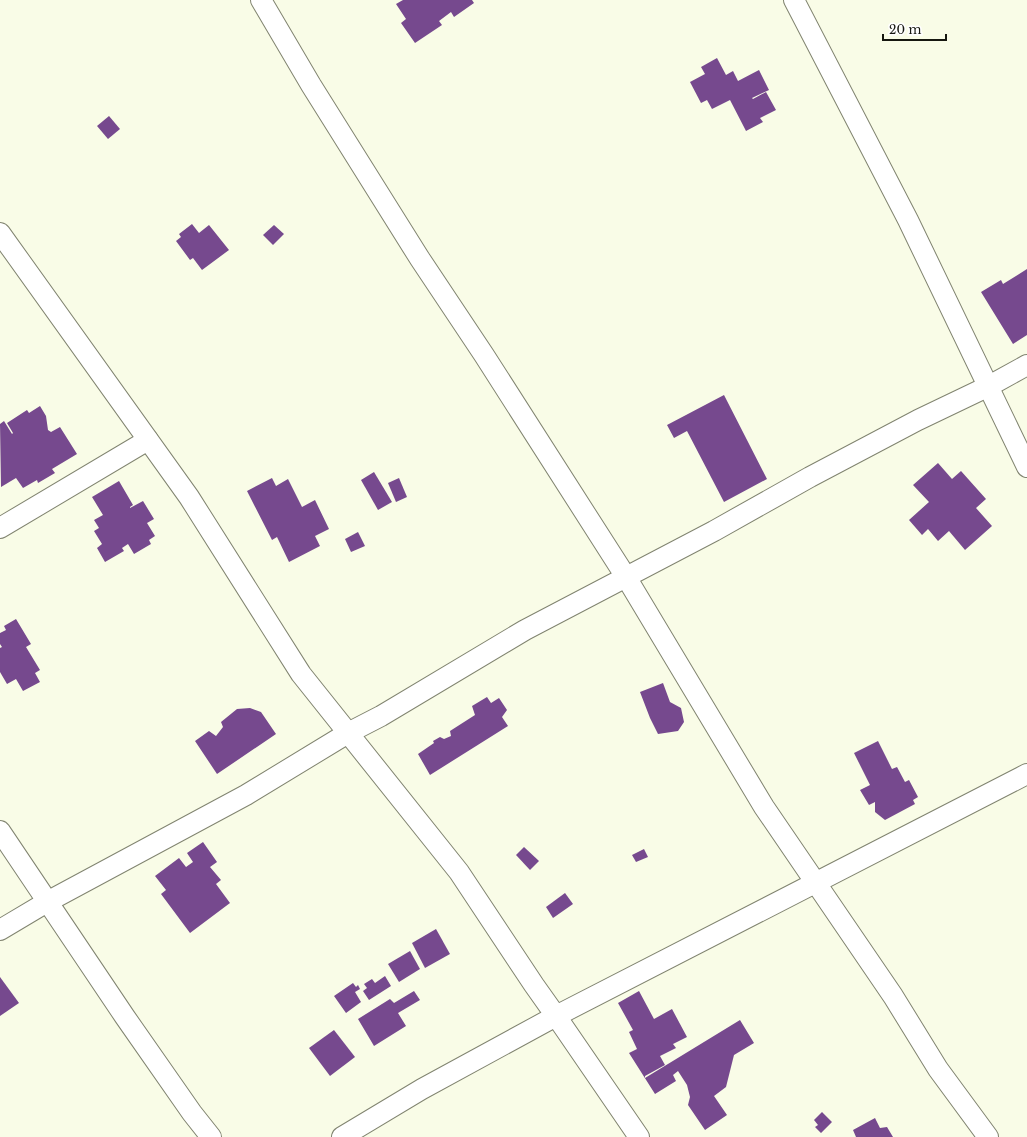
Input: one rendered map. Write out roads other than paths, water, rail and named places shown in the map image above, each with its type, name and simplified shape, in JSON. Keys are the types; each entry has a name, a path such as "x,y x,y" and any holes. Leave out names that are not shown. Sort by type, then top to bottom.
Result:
{"street":[{"path":"261,0 311,85 420,259 484,355 626,577 764,807 893,996 938,1069 988,1137"},
{"path":"794,0 908,220 1027,467"},
{"path":"0,233 189,497 301,674 459,872 534,985 639,1137"},
{"path":"0,930 47,902 246,795 348,733 381,716 525,630 918,420 989,386 1027,365"},
{"path":"0,528 148,440"},
{"path":"342,1137 422,1089 556,1016 1027,774"},
{"path":"0,831 183,1100 211,1137"}]}
